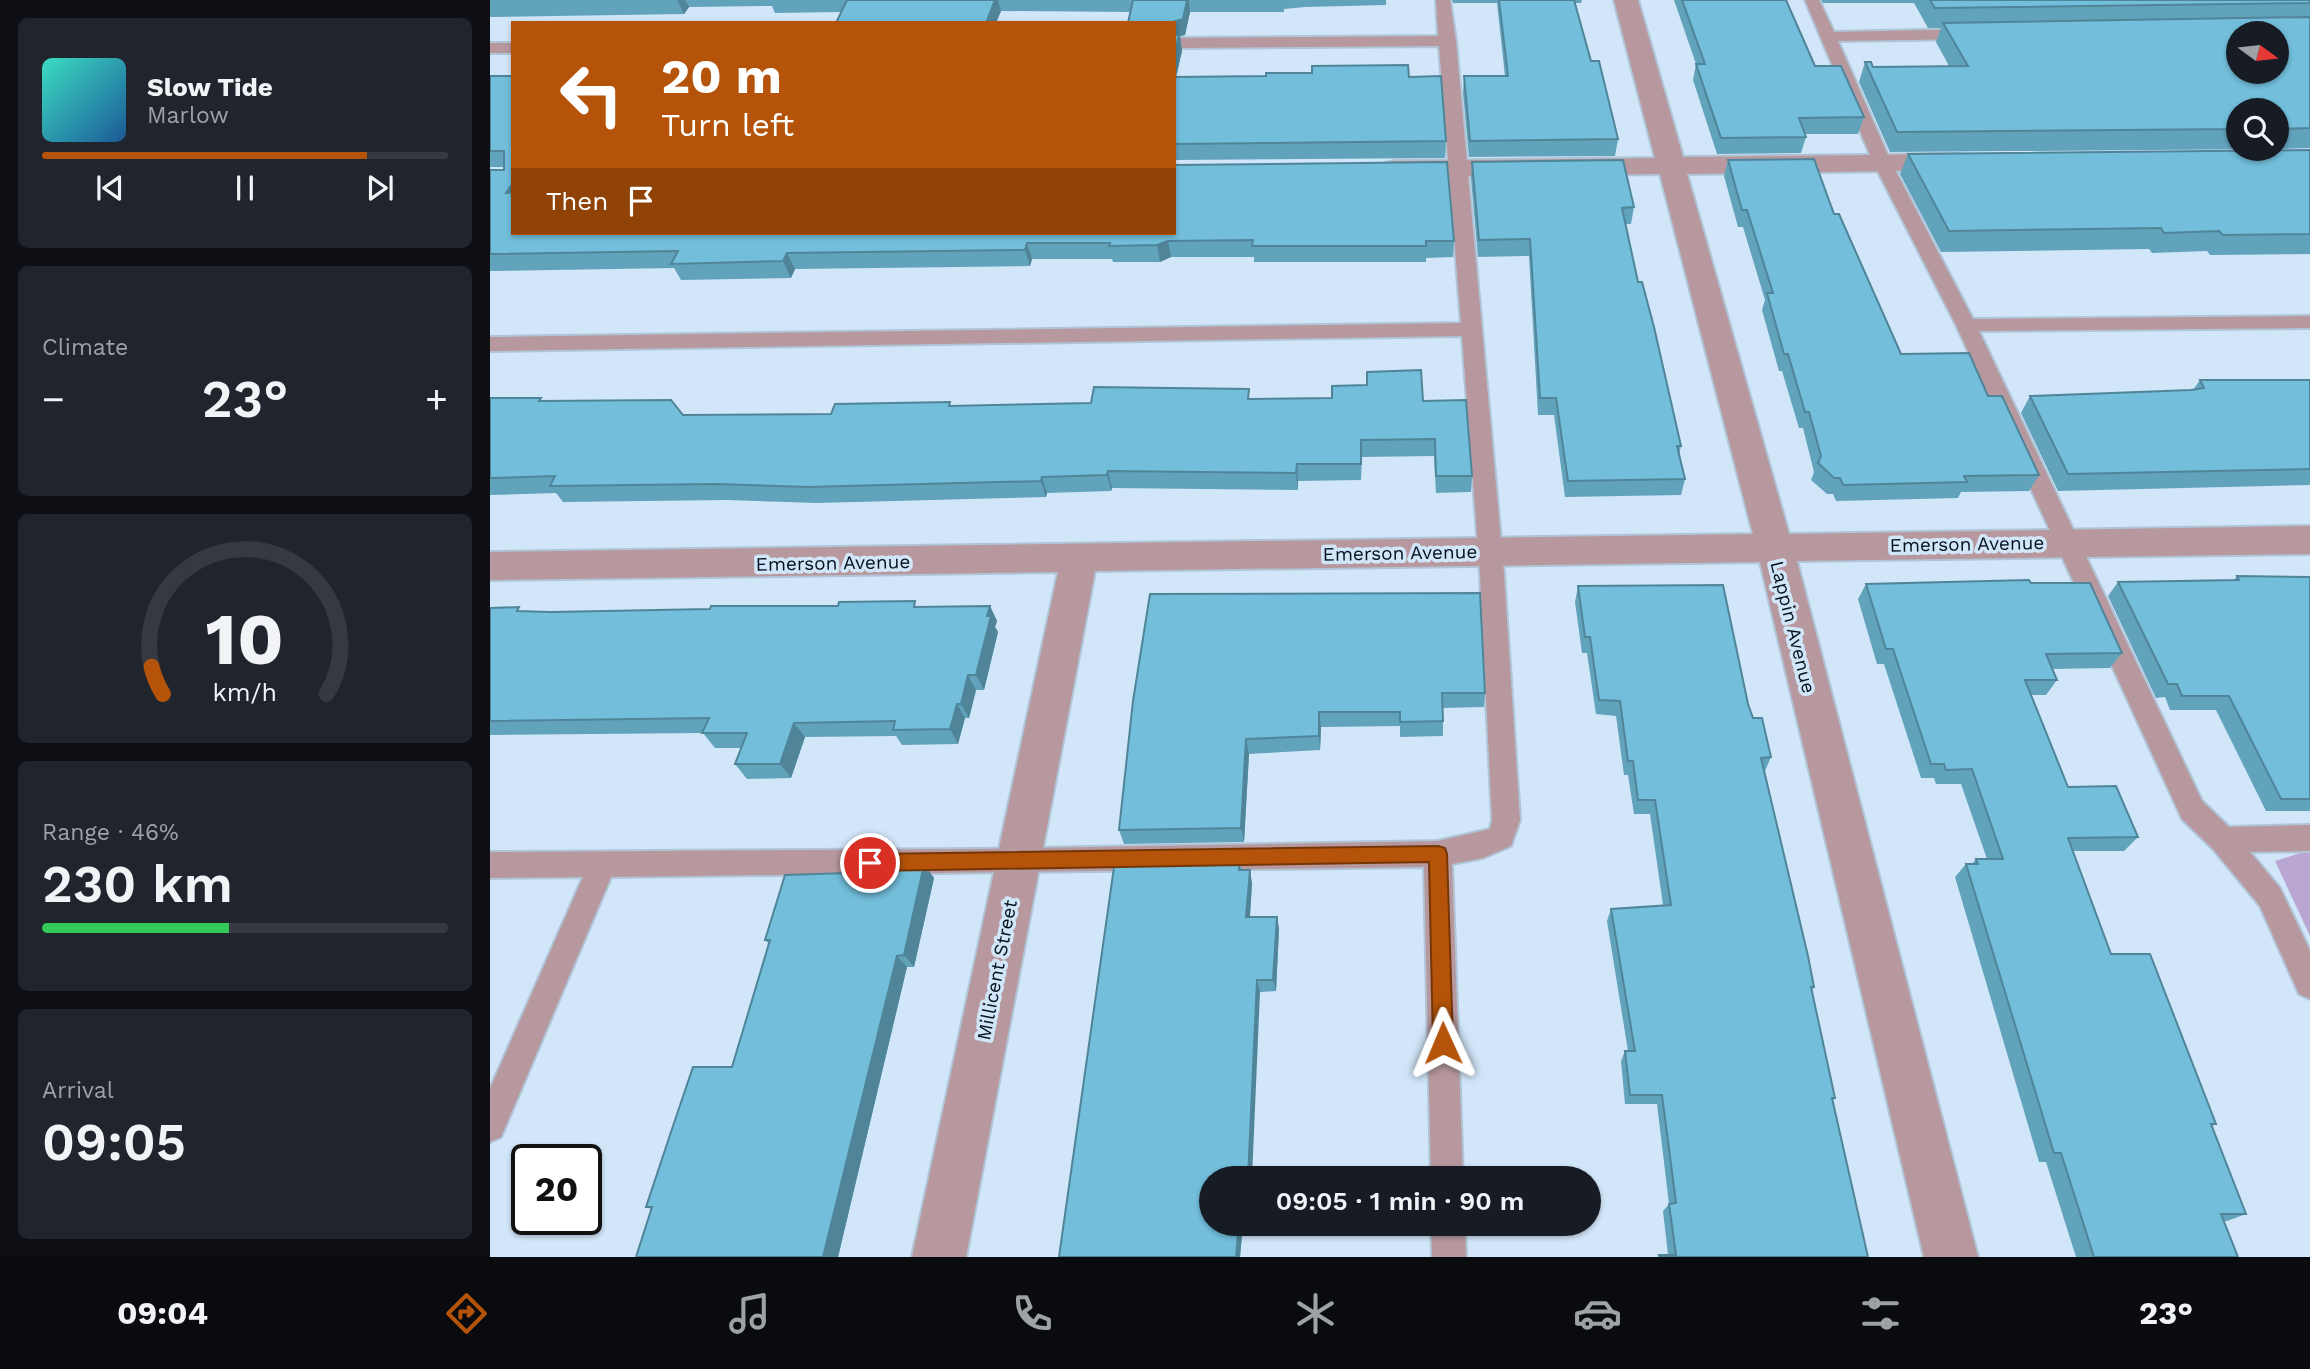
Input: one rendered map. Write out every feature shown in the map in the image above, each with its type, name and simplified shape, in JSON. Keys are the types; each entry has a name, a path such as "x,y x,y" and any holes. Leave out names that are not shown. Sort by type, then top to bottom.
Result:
{"street":[{"name":"Lappin Avenue","path":"1626,0 1774,547 1951,1257"},
{"path":"1363,169 1979,162"},
{"name":"Emerson Avenue","path":"490,566 2310,540"},
{"name":"Millicent Street","path":"939,1257 1079,559"}],"lane":[{"path":"490,865 1019,861 1438,854 1483,845 1501,837 1506,820 1490,551 1443,0"},
{"path":"1812,0 1882,162 1966,325 2192,810 2223,840 2270,897 2310,984"},
{"path":"1829,37 1994,34"},
{"path":"1176,43 1448,41"},
{"path":"490,48 511,48"},
{"path":"1966,325 2310,322"},
{"path":"490,344 1472,329"},
{"path":"2223,840 2310,838"},
{"path":"1438,854 1447,1166"},
{"path":"490,1125 603,864"},
{"path":"1448,1236 1449,1257"}],"shaded area":[{"path":"2310,850 2310,936 2275,861"}],"building":[{"path":"847,0 995,0 987,21 837,21"},
{"path":"1133,0 1187,0 1183,19 1128,21"},
{"path":"1499,0 1574,0 1591,61 1599,61 1618,139 1470,141 1464,76 1508,76"},
{"path":"1682,0 1786,0 1815,66 1841,66 1864,117 1799,118 1806,137 1721,138 1696,64 1705,64"},
{"path":"1930,0 2310,0 2310,3 1935,8"},
{"path":"2310,17 2310,128 2289,129 2289,98 2226,98 2226,129 1897,132 1865,62 1871,62 1873,67 1968,66 1943,23"},
{"path":"1408,65 1409,77 1441,76 1446,141 1176,144 1176,77 1312,73 1312,66"},
{"path":"490,76 511,76 511,186 506,193 511,192 511,235 1176,235 1176,165 1447,162 1454,241 1426,241 1426,246 1252,246 1253,240 1168,241 1157,245 1109,246 1110,243 1027,243 1025,250 787,253 783,261 671,264 678,251 490,254 490,170 504,170 504,151 490,151"},
{"path":"2289,150 2310,150 2310,234 2223,235 2219,231 2164,233 2161,228 1949,231 1908,154 2226,151 2226,161 2289,161"},
{"path":"1814,159 1834,214 1839,214 1901,354 1969,353 1988,396 2002,396 2039,475 1964,476 1967,482 1843,485 1840,478 1834,478 1818,463 1821,456 1809,412 1805,412 1788,354 1784,354 1767,293 1773,293 1747,210 1742,210 1728,160"},
{"path":"1623,160 1634,207 1622,208 1638,282 1642,282 1654,327 1681,446 1677,446 1685,479 1568,481 1556,398 1540,398 1530,239 1479,240 1472,162"},
{"path":"1421,370 1423,401 1466,400 1472,476 1436,476 1435,439 1361,440 1361,464 1297,464 1296,473 1108,471 1107,475 1042,477 1041,481 808,487 716,484 550,486 555,476 490,478 490,398 541,398 539,401 671,400 683,415 831,414 835,404 950,402 949,406 1091,403 1094,387 1249,389 1248,399 1332,398 1332,386 1367,385 1367,372"},
{"path":"2200,380 2310,380 2310,469 2068,474 2030,396 2191,390 2204,388"},
{"path":"2237,576 2310,577 2310,799 2281,799 2229,696 2182,696 2177,684 2168,684 2118,582 2239,580"},
{"path":"2029,580 2031,583 2090,583 2122,653 2046,654 2057,680 2025,680 2068,787 2116,786 2138,837 2068,838 2111,954 2150,954 2216,1124 2211,1124 2246,1214 2221,1214 2238,1257 2094,1257 2061,1153 2054,1153 1966,864 1978,864 1976,859 2003,859 1972,769 1946,770 1944,764 1931,764 1893,649 1886,649 1866,584"},
{"path":"1723,585 1748,704 1753,718 1762,718 1771,757 1761,758 1808,956 1814,987 1811,987 1835,1098 1832,1098 1868,1257 1659,1255 1676,1255 1669,1204 1676,1203 1662,1095 1630,1095 1625,1051 1635,1051 1611,909 1671,905 1655,800 1638,800 1633,761 1628,761 1620,701 1599,700 1590,637 1585,637 1578,586"},
{"path":"1480,593 1485,693 1442,693 1443,721 1400,722 1400,712 1319,712 1319,736 1246,739 1241,828 1119,830 1133,701 1150,594"},
{"path":"915,601 914,607 990,606 987,616 991,616 976,675 968,675 961,704 957,704 950,729 893,730 895,721 794,723 780,764 735,764 747,733 702,733 709,718 490,721 490,608 519,607 517,611 551,612 710,609 711,606 838,606 839,602"},
{"path":"1239,859 1239,870 1250,870 1246,917 1277,917 1273,980 1257,980 1249,1166 1199,1166 1199,1236 1238,1236 1236,1257 1059,1257 1115,860"},
{"path":"851,863 924,865 904,955 897,956 823,1257 636,1257 652,1207 646,1207 693,1067 732,1067 770,940 765,940 785,875 849,873"}],"route":[{"path":"870,863 1438,854 1443,1043"}]}
